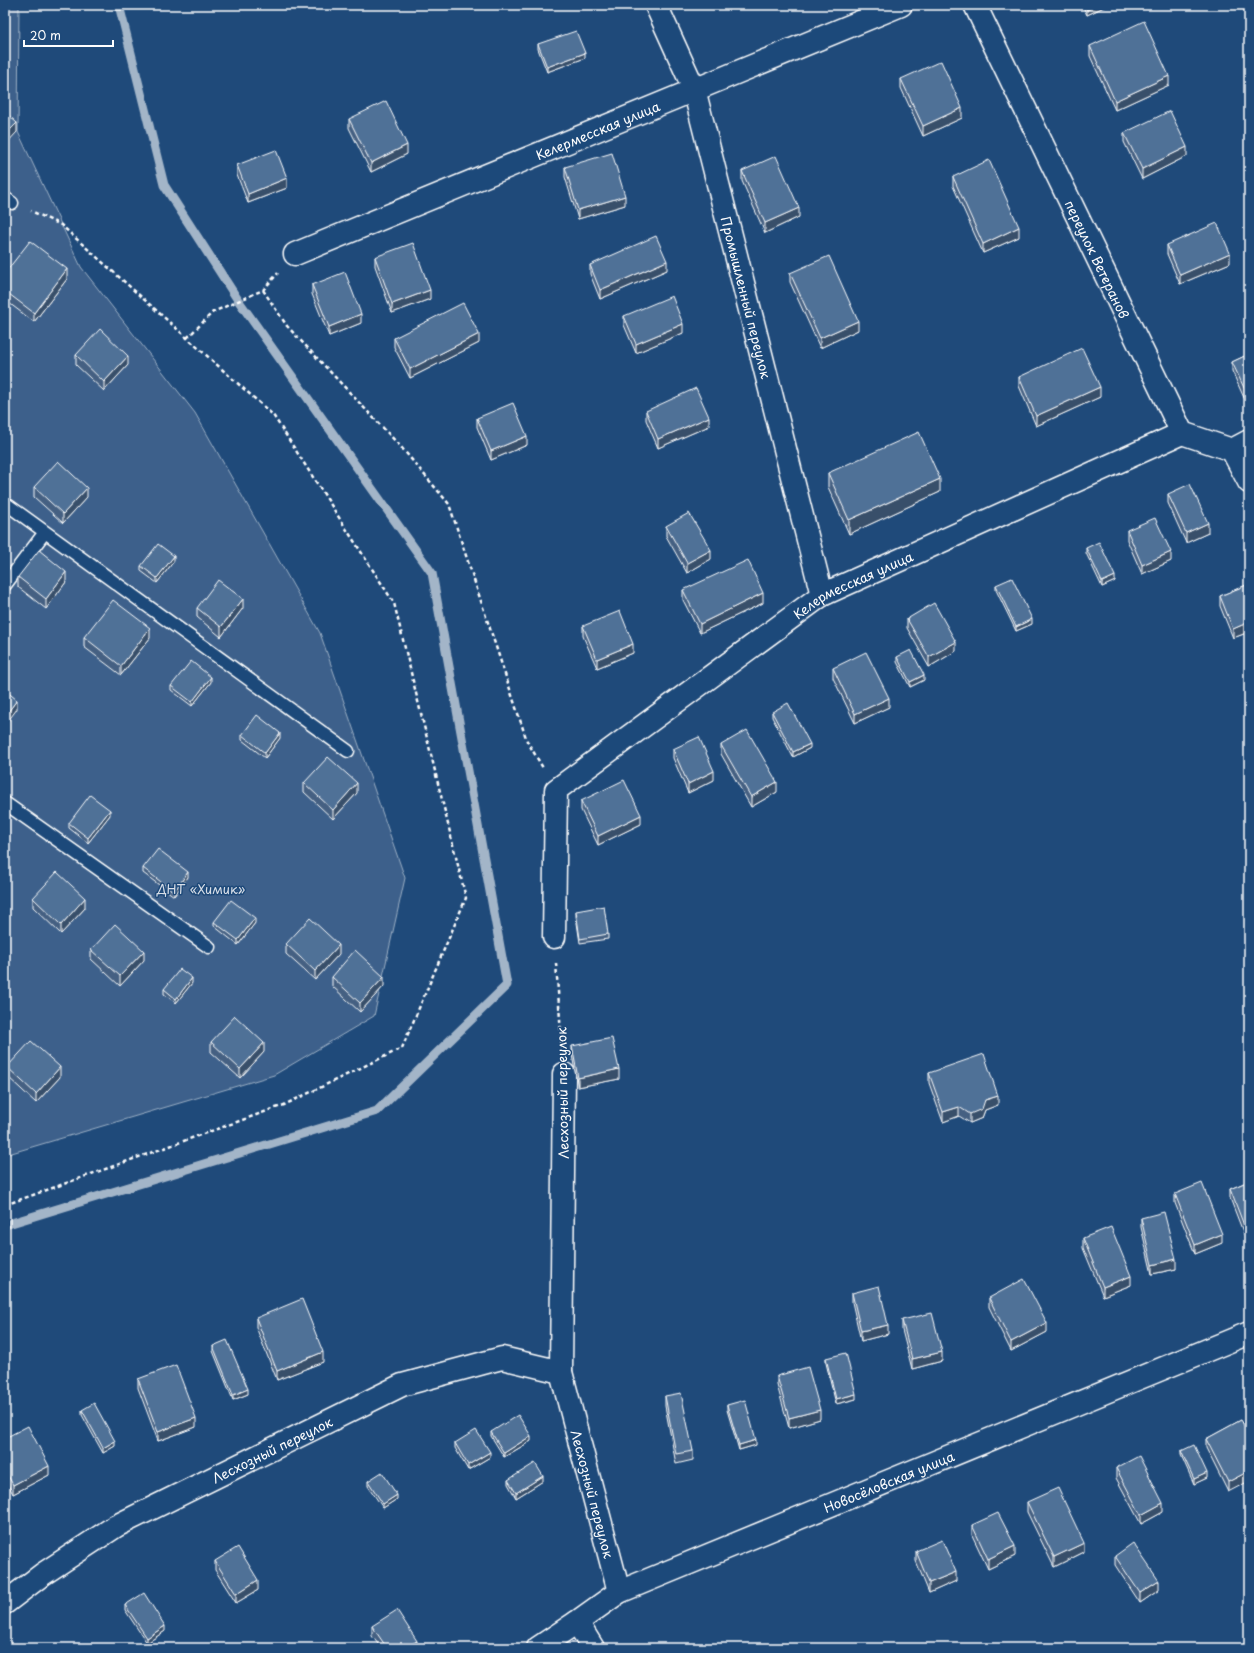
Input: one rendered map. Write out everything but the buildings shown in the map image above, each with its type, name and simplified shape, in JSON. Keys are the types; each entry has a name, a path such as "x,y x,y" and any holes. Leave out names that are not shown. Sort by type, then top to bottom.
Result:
{"street":[{"name":"Промышленный переулок","path":"656,5 694,89 822,595"},
{"name":"Келермесская улица","path":"295,254 901,5"},
{"name":"переулок Ветеранов","path":"975,5 1182,433"},
{"name":"Келермесская улица","path":"556,790 822,595 1182,433"},
{"path":"1182,433 1241,446 1249,482"},
{"path":"554,937 556,790"},
{"name":"Лесхозный переулок","path":"564,1074 561,1372 619,1592"},
{"name":"Новосёловская улица","path":"538,1648 619,1592 1249,1333"},
{"name":"Лесхозный переулок","path":"5,1603 43,1574 116,1526 402,1385 502,1358 561,1372"},
{"path":"577,1622 593,1648"}],"lane":[{"path":"5,503 348,751"},
{"path":"5,585 45,532"},
{"path":"5,804 210,947"}],"path":[{"path":"5,1205 284,1105 402,1048 466,898 394,603 273,415 61,225 8,200"},
{"path":"187,338 213,312 263,290 287,326 401,447 449,504 527,741 556,790"},
{"name":"Лесхозный переулок","path":"554,937 564,1074"}],"green space":[{"name":"ДНТ «Химик»","path":"5,5 19,5 18,132 81,267 195,413 320,633 405,878 374,1016 274,1075 5,1155"}],"waterway":[{"path":"5,1225 377,1111 507,985 432,573 238,300 164,185 119,5"}]}
